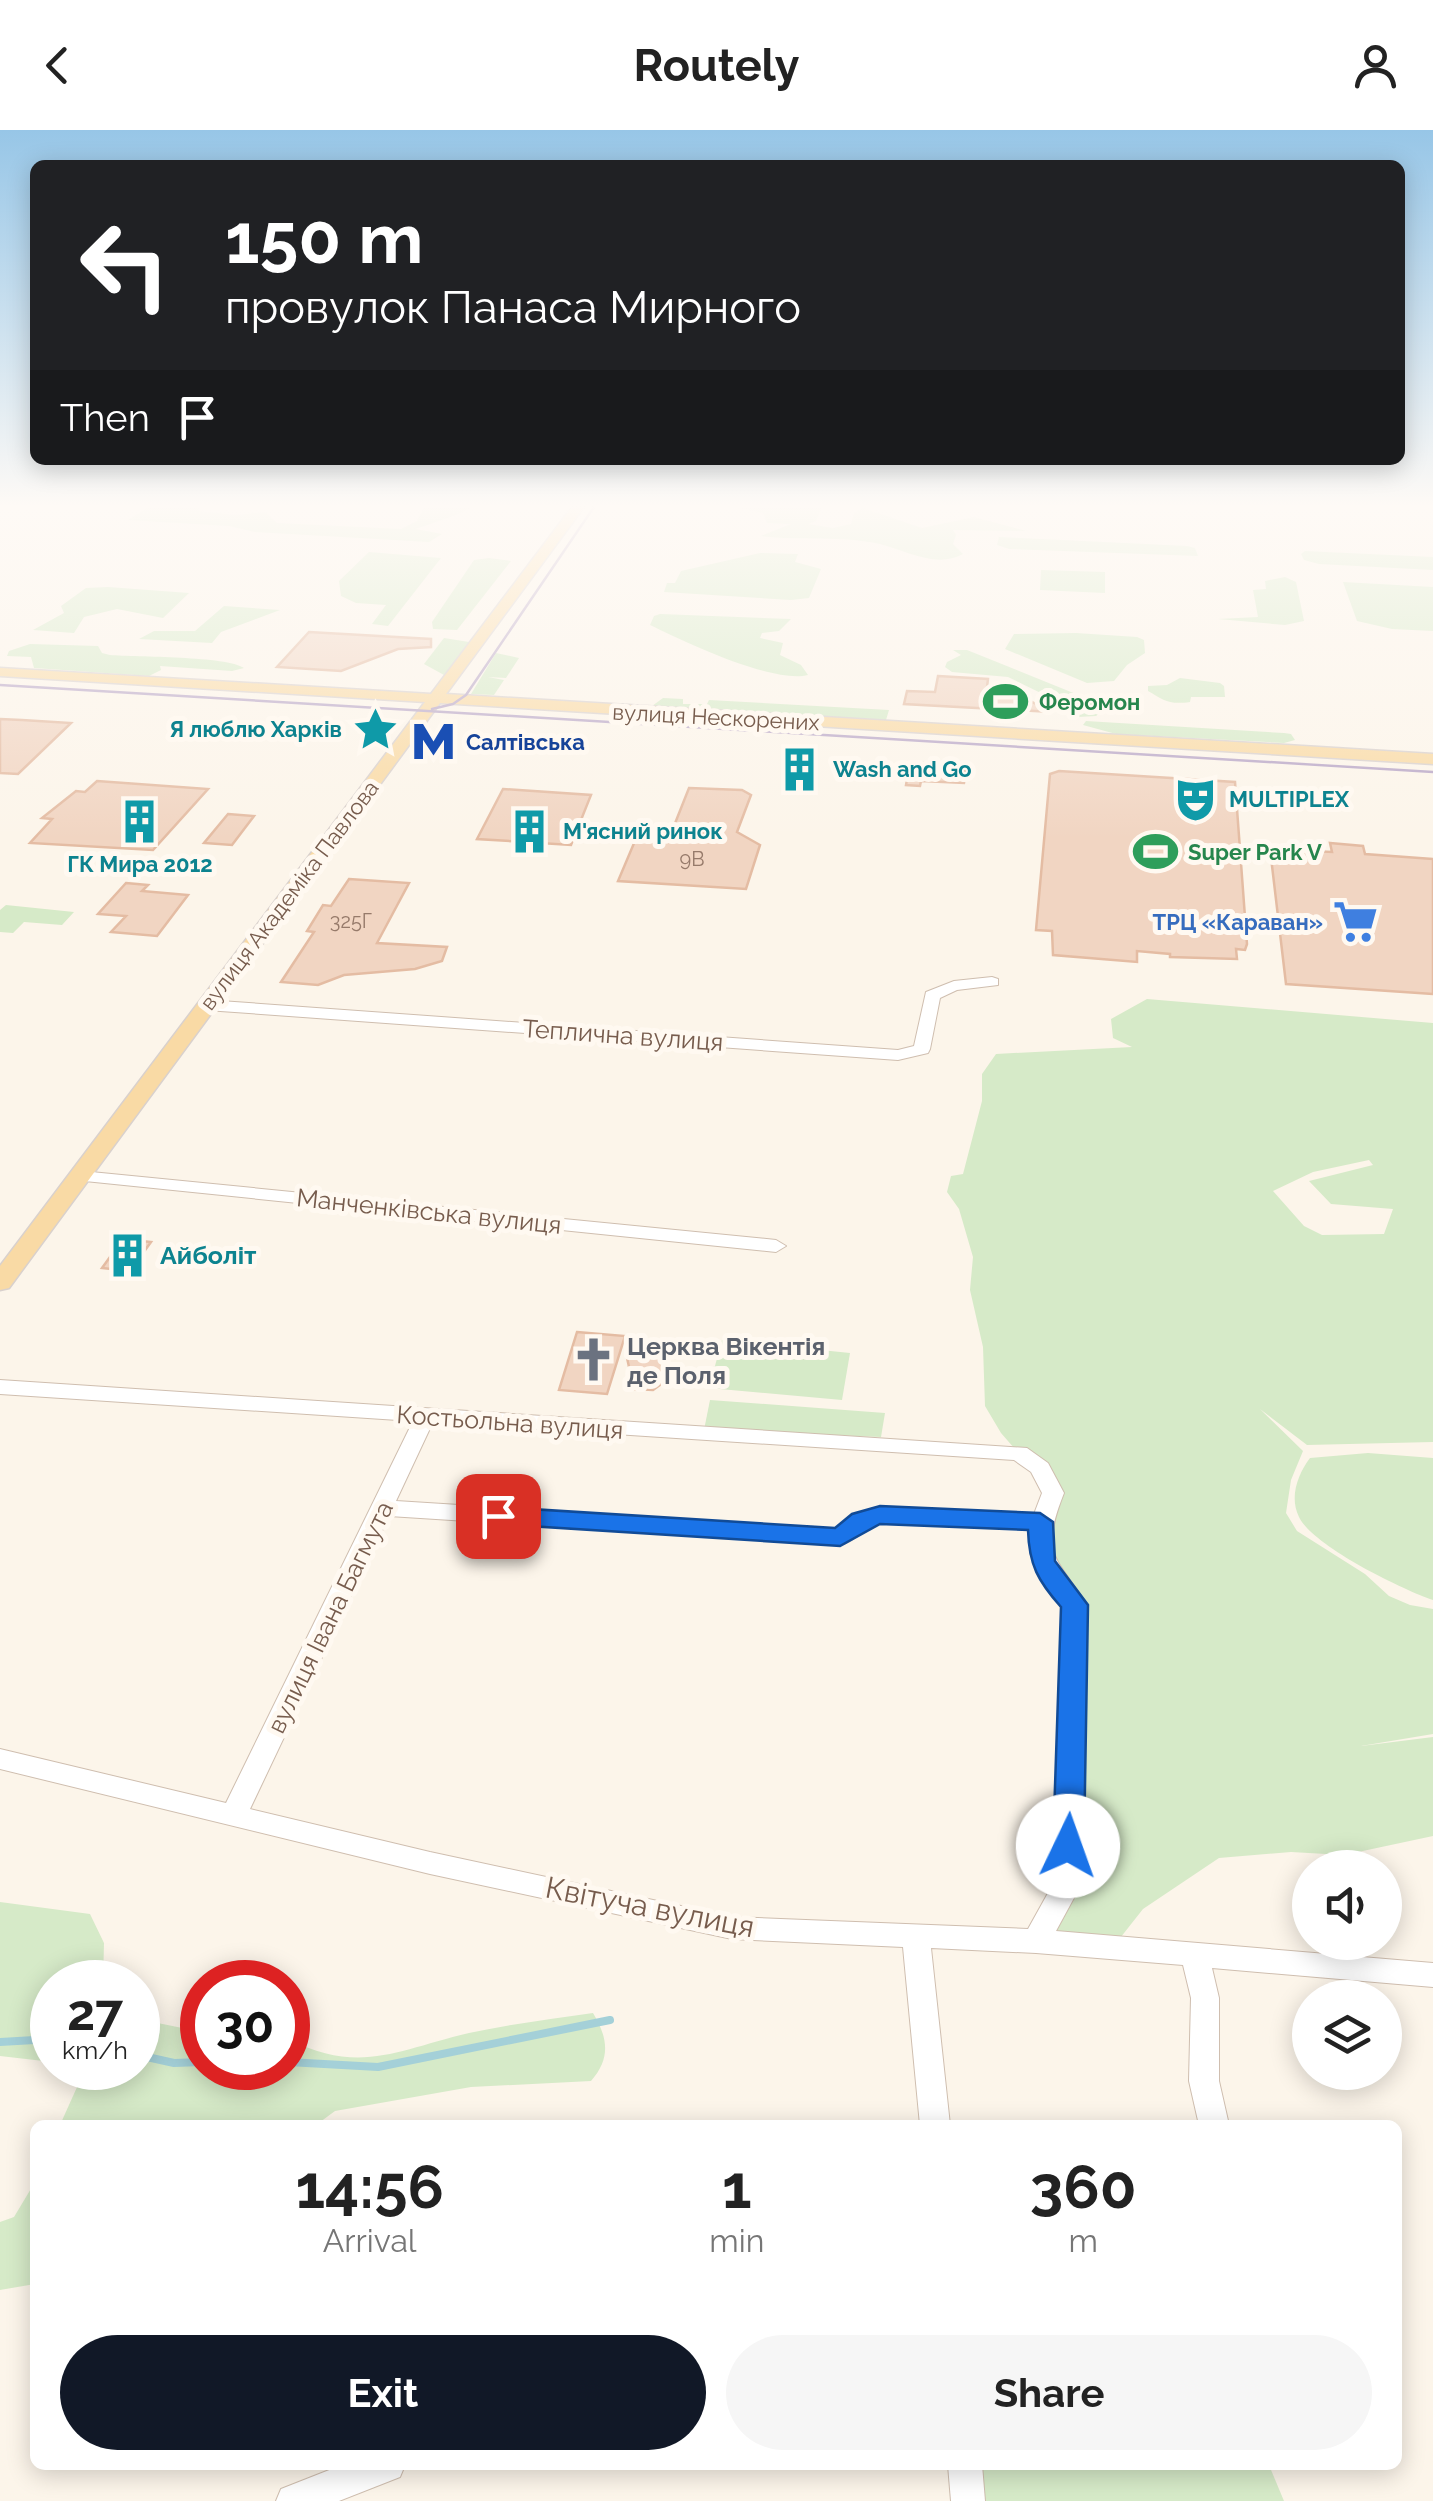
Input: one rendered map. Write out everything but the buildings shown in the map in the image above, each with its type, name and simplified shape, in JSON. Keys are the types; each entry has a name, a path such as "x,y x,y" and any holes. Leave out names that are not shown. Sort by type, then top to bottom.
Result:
{"main road":[{"name":"вулиця Академіка Павлова","path":"0,1282 496,618"},
{"name":"вулиця Нескорених","path":"0,672 1433,759"}],"street":[{"name":"Теплична вулиця","path":"206,1004 898,1055 922,1049 932,995 954,986 992,982"},
{"name":"Манченківська вулиця","path":"81,1176 776,1246"},
{"name":"Костьольна вулиця","path":"0,1386 1020,1453 1040,1468 1053,1493 1040,1522"},
{"name":"вулиця Івана Багмута","path":"233,1817 425,1416"},
{"path":"384,1508 840,1537 861,1520 880,1515 1040,1522 1042,1561 1049,1577 1074,1605 1074,1710 1067,1885 1036,1941"},
{"name":"Квітуча вулиця","path":"0,1759 233,1817 732,1928 1036,1941 1433,1974"},
{"path":"916,1935 934,2120"},
{"path":"1194,1954 1205,1998 1204,2081 1213,2120"},
{"path":"293,2501 375,2470"},
{"path":"965,2470 968,2501"}],"green space":[{"path":"56,618 84,618 74,633 33,630"},
{"path":"210,618 259,618 221,632 212,643 139,639 154,631 195,631"},
{"path":"377,618 395,618 388,626 372,624"},
{"path":"435,618 467,618 457,630 433,629"},
{"path":"653,618 791,619 779,631 762,633 760,638 783,643 780,655 801,665 808,675 752,668 650,625"},
{"path":"1303,618 1304,621 1285,625 1218,619"},
{"path":"1356,618 1433,618 1433,631 1392,629"},
{"path":"1014,634 1137,637 1144,640 1145,653 1127,665 1114,681 1087,683 1005,649"},
{"path":"444,638 469,642 444,675 424,664"},
{"path":"30,644 98,646 102,653 110,655 201,659 244,668 232,671 160,666 161,670 149,676 34,668 31,657 7,656 9,651"},
{"path":"953,650 967,650 1108,707 1096,716 1078,717 1008,677 952,672 945,667 947,662 961,655"},
{"path":"496,653 519,658 506,678 488,677 504,680 494,695 471,694"},
{"path":"1180,678 1220,683 1225,697 1191,697 1190,702 1176,703 1148,691 1148,686 1167,685"},
{"path":"663,698 683,699 683,704 707,704 709,700 889,710 886,720 652,706"},
{"path":"1086,721 1284,733 1295,740 1284,743 1116,734 1083,725"},
{"path":"6,905 74,912 62,925 24,922 13,933 0,932 0,910"},
{"path":"1147,999 1433,1023 1433,1442 1307,1445 1260,1409 1303,1451 1291,1480 1286,1513 1297,1531 1365,1574 1389,1596 1433,1609 1433,1734 1361,1746 1433,1737 1433,1836 1367,1850 1292,1850 1219,1858 1143,1909 1113,1947 1036,1941 1067,1885 1075,1605 1049,1577 1053,1493 1001,1433 985,1406 983,1347 970,1290 973,1257 959,1209 947,1192 951,1176 963,1174 982,1101 982,1074 996,1054 1132,1047 1113,1038 1111,1019","holes":["1369,1160 1373,1165 1309,1181 1331,1204 1393,1209 1384,1234 1322,1235 1304,1226 1273,1191 1313,1172"]},
{"path":"722,1340 850,1353 842,1400 709,1388"},
{"path":"710,1400 885,1413 881,1437 704,1430"},
{"path":"1368,1453 1433,1458 1433,1600 1380,1577 1339,1553 1321,1541 1299,1517 1296,1486 1310,1458"},
{"path":"0,1902 90,1914 104,1943 104,1960 30,1960 30,2059 0,2056"},
{"path":"593,2013 602,2031 604,2056 591,2081 471,2087 335,2111 323,2120 62,2120 76,2090 160,2090 160,2023 180,2028 180,2090 310,2090 310,2049 337,2056 378,2056 469,2033"},
{"path":"30,2190 30,2285 0,2290 0,2222 14,2217"},
{"path":"965,2470 1271,2470 1284,2501 968,2501"}],"waterway":[{"path":"310,2063 378,2067 610,2020"},
{"path":"0,2042 30,2040"},
{"path":"160,2060 180,2063"}],"tram line":[{"path":"432,709 453,704 466,695 519,618"},
{"path":"0,685 1433,772"}],"place":[{"name":"Феромон","path":"1006,702"},
{"name":"Я люблю Харків","path":"375,729"},
{"name":"Салтівська","path":"433,742"},
{"name":"Wash and Go","path":"800,769"},
{"name":"MULTIPLEX","path":"1196,799"},
{"name":"ГК Мира 2012","path":"140,822"},
{"name":"М'ясний ринок","path":"530,831"},
{"name":"Super Park V","path":"1155,852"},
{"name":"ТРЦ «Караван»","path":"1356,922"},
{"name":"Айболіт","path":"127,1255"},
{"name":"Церква Вікентія де Поля","path":"594,1360"}],"route":[{"path":"498,1516 840,1537 861,1520 880,1515 1040,1522 1042,1561 1049,1577 1074,1605 1074,1728 1068,1846"}]}
